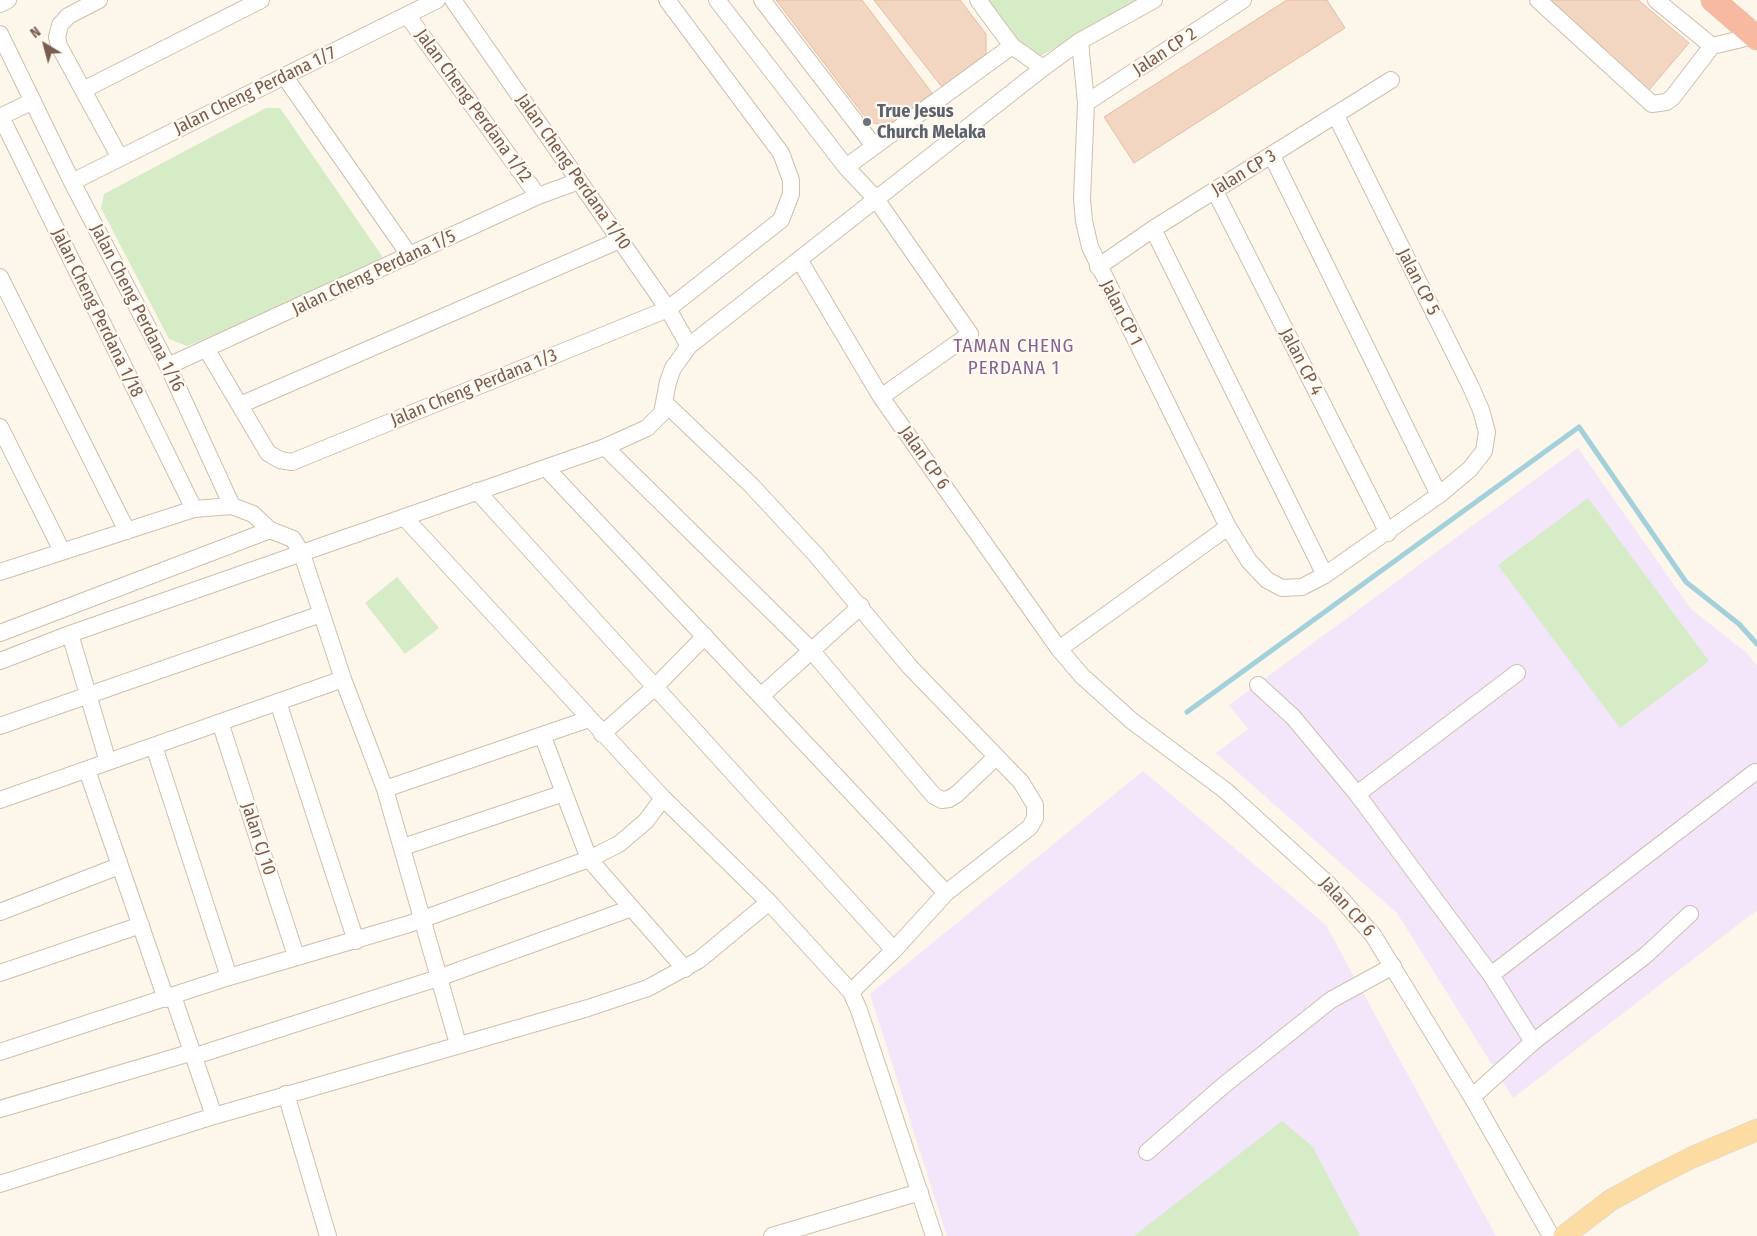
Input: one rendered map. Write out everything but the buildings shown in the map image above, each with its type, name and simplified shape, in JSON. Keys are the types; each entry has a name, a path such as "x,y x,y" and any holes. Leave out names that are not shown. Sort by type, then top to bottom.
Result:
{"highway":[{"path":"1713,0 1756,37"}],"main road":[{"path":"1564,1236 1611,1200 1693,1157 1757,1130"}],"street":[{"path":"0,4 8,0"},
{"path":"99,0 68,16 60,25 57,37 59,46 120,158"},
{"path":"82,90 261,0"},
{"name":"Jalan Cheng Perdana 1/7","path":"72,182 437,0"},
{"name":"Jalan Cheng Perdana 1/10","path":"453,0 668,309 689,346"},
{"name":"Jalan Cheng Perdana 1/3","path":"240,405 268,453 280,460 292,462 668,309 781,220 791,194 791,180 781,154 667,0"},
{"path":"717,0 846,167 876,199 970,334 881,397"},
{"path":"762,0 874,146"},
{"path":"978,0 1012,46 1043,68"},
{"path":"0,661 70,634 605,447 647,428 657,420 666,404 668,382 674,368 689,346 800,261 1043,68 1080,42 1154,0"},
{"name":"Jalan CP 2","path":"1086,103 1243,0"},
{"path":"1538,0 1652,104 1666,102 1672,98 1712,46 1756,37"},
{"path":"1656,0 1712,46"},
{"name":"Jalan Cheng Perdana 1/12","path":"407,15 538,196"},
{"name":"Jalan Cheng Perdana 1/16","path":"0,34 72,182 168,366 232,506"},
{"name":"Jalan CP 1","path":"1080,42 1086,103 1082,199 1084,222 1098,267 1228,527 1249,561 1267,580 1282,588 1302,587 1325,575 1388,533 1439,495 1470,469 1484,451"},
{"path":"846,167 1012,46"},
{"path":"285,77 410,256"},
{"name":"Jalan CP 3","path":"1098,267 1153,229 1391,80"},
{"path":"0,117 33,101"},
{"name":"Jalan CP 5","path":"1336,116 1471,387 1481,410 1487,432 1484,451"},
{"name":"Jalan Cheng Perdana 1/18","path":"0,117 194,509"},
{"path":"1272,156 1439,495"},
{"name":"Jalan Cheng Perdana 1/5","path":"168,366 207,350 538,196 580,181"},
{"name":"Jalan CP 4","path":"1215,190 1388,533"},
{"path":"1153,229 1325,575"},
{"path":"207,350 240,405 620,240"},
{"name":"Jalan CP 6","path":"800,261 881,397 1059,649 1082,676 1107,700 1226,791 1329,885 1373,935 1472,1097 1551,1236"},
{"path":"0,277 127,531"},
{"path":"666,404 751,485 861,606 910,667 1021,782 1035,805 1035,818 1030,828 946,893 894,950 851,992"},
{"path":"0,427 62,551"},
{"path":"605,447 811,650 934,796 942,800 950,799 996,757"},
{"path":"546,468 762,695 946,893"},
{"path":"477,491 894,950"},
{"path":"0,572 194,509 232,506 253,514 270,530 293,539 302,554 343,679 385,789 458,1044"},
{"path":"404,517 602,734 663,798 769,902 851,992 934,1236"},
{"path":"1059,649 1228,527"},
{"path":"0,634 270,530"},
{"path":"762,695 861,606"},
{"path":"0,726 321,614"},
{"path":"70,634 108,762"},
{"path":"602,734 654,688 705,636"},
{"path":"1357,794 1517,673"},
{"path":"0,800 343,679"},
{"path":"1258,684 1293,717 1357,794 1491,975 1533,1042"},
{"path":"278,702 356,941"},
{"path":"385,789 543,737 589,719"},
{"name":"Jalan CJ 10","path":"220,722 296,956"},
{"path":"543,737 589,859 685,969"},
{"path":"154,746 229,977"},
{"path":"87,770 119,866 169,998 194,1054 214,1116"},
{"path":"1491,975 1754,772"},
{"path":"403,847 564,793"},
{"path":"0,1052 296,956 356,941 589,859 611,849 632,833 646,820 663,798"},
{"path":"0,912 119,866"},
{"path":"0,1184 286,1094 648,988 685,969 714,949 769,902"},
{"path":"0,1109 194,1054 438,978 632,908"},
{"path":"1472,1097 1533,1042 1646,955 1690,914"},
{"path":"0,973 141,925"},
{"path":"1148,1152 1224,1085 1331,1000 1393,966"},
{"path":"286,1094 328,1236"},
{"path":"772,1236 920,1192"}],"shaded area":[{"path":"1578,448 1691,609 1747,653 1757,666 1757,910 1513,1098 1397,913 1216,753 1248,729 1229,705"},
{"path":"1143,771 1326,925 1496,1236 947,1236 870,994"}],"green space":[{"path":"981,0 1141,0 1028,63"},
{"path":"266,108 280,108 382,256 376,270 187,346 169,339 101,208 104,194"},
{"path":"1588,498 1709,661 1620,728 1498,565"},
{"path":"397,577 439,628 405,654 365,603"},
{"path":"1282,1121 1312,1146 1360,1236 1134,1236"}],"waterway":[{"path":"1187,712 1579,427 1686,582 1739,624 1757,644"}],"place":[{"name":"True Jesus Church Melaka","path":"867,122"}],"district":[{"name":"TAMAN CHENG PERDANA 1","path":"1014,358"}]}
